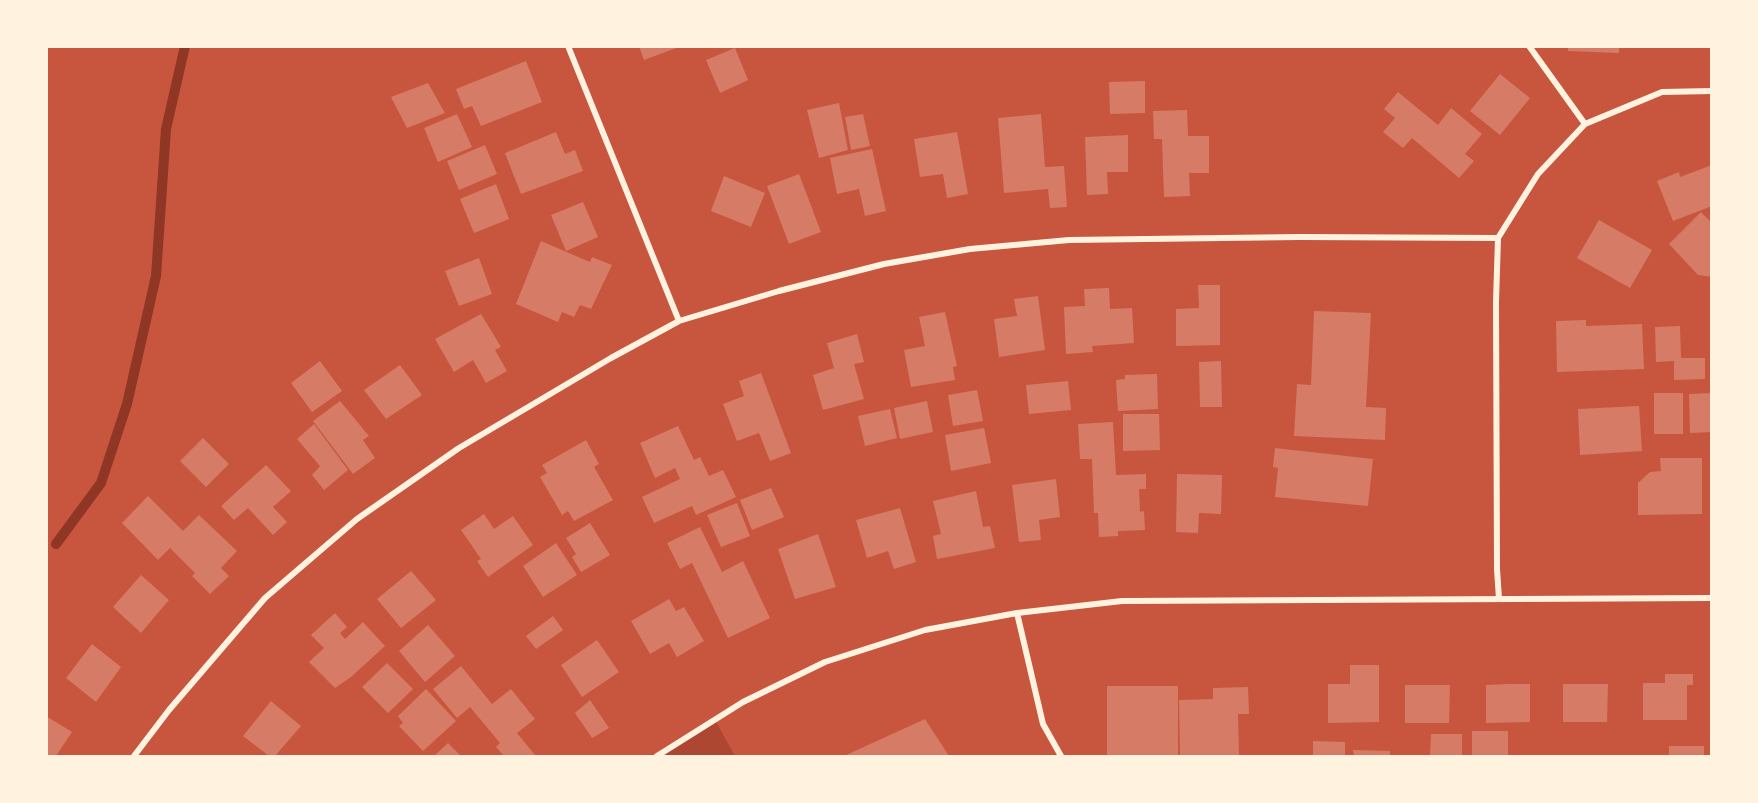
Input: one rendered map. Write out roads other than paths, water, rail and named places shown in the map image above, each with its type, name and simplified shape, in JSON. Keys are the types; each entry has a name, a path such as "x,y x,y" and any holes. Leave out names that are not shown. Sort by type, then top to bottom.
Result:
{"street":[{"path":"568,46 679,321"},
{"path":"1529,46 1585,124"},
{"path":"1499,599 1497,569 1498,238 1538,174 1585,124 1662,92 1712,91"},
{"path":"134,756 169,710 265,598 357,519 459,448 610,358 679,321 779,291 884,264 970,249 1069,240 1299,237 1498,238"},
{"path":"657,756 743,702 825,662 925,630 1017,613 1122,601 1712,597"},
{"path":"1017,613 1043,724 1061,756"}],"waterway":[{"path":"56,544 101,483 127,404 156,276 166,129 185,46"}]}
